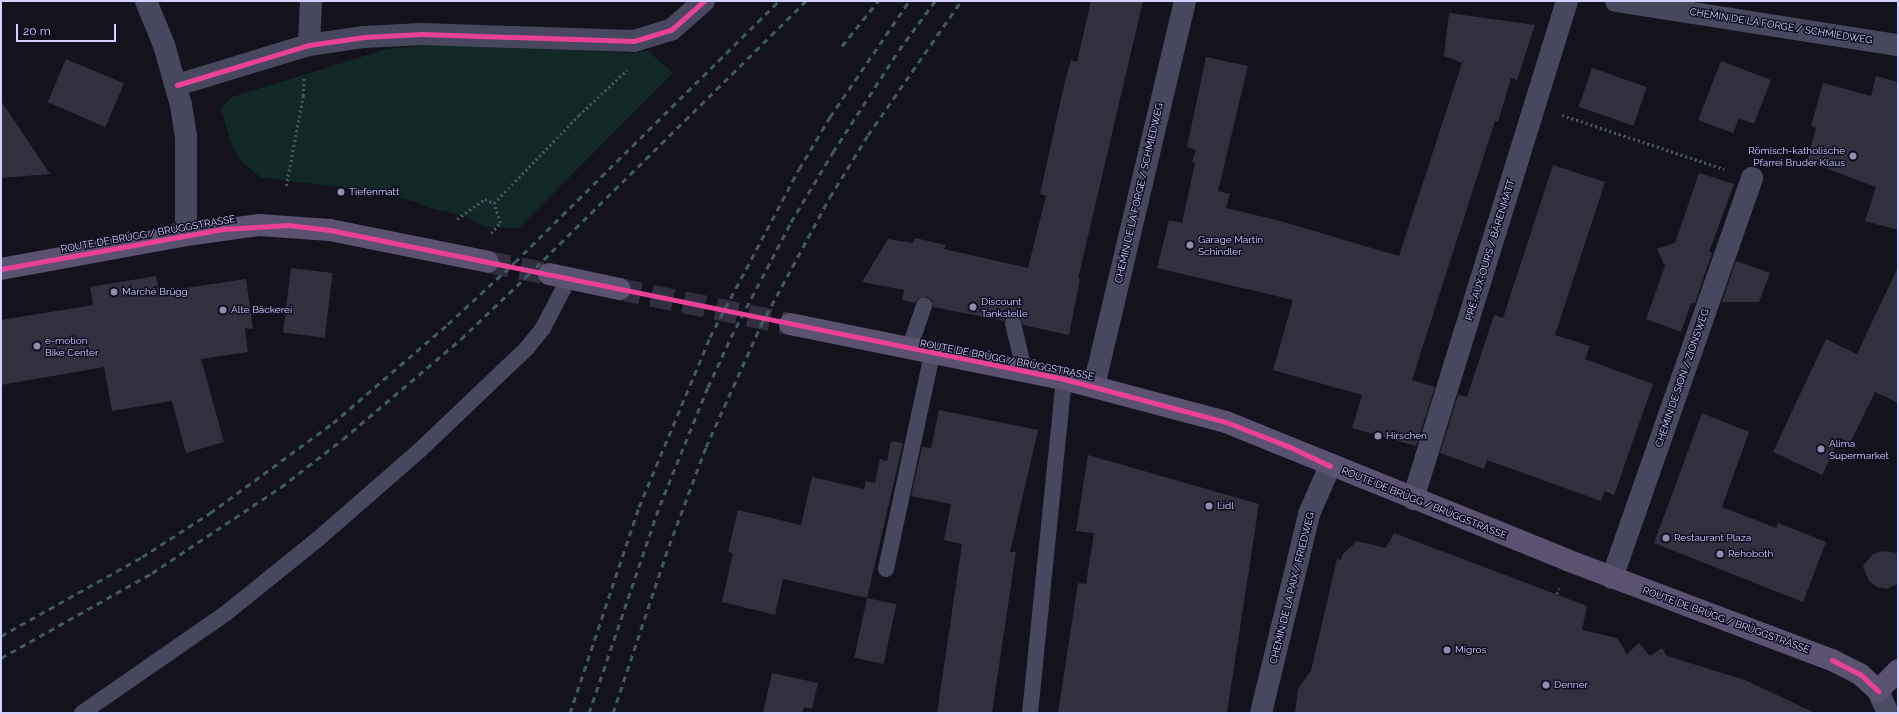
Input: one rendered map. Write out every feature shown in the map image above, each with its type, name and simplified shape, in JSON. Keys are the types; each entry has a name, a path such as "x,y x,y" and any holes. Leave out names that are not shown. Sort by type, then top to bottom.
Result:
{"main road":[{"name":"ROUTE DE BRÜGG / BRÜGGSTRASSE","path":"1,269 186,235 259,226 288,226 330,230 488,262"},
{"path":"559,276 619,289"},
{"name":"ROUTE DE BRÜGG / BRÜGGSTRASSE","path":"790,324 932,354 1024,370 1094,386 1226,422 1290,447 1330,466 1612,578 1832,660 1860,674 1878,691"},
{"path":"1888,713 1878,691 1898,670"}],"street":[{"path":"146,1 177,85 186,138 186,235"},
{"path":"309,45 311,1"},
{"path":"177,85 309,45 364,37 422,34 634,41 648,39 680,24 704,1"},
{"name":"CHEMIN DE LA FORGE / SCHMIEDWEG","path":"1094,386 1185,1"},
{"name":"PRÉ-AUX-OURS / BÄRENMATT","path":"1413,499 1567,1"},
{"name":"CHEMIN DE LA FORGE / SCHMIEDWEG","path":"1616,1 1898,45"},
{"name":"CHEMIN DE SION / ZIONSWEG","path":"1612,578 1752,178"},
{"name":"CHEMIN DE LA PAIX / FRIEDWEG","path":"1261,713 1309,514 1330,466"}],"lane":[{"path":"82,713 225,614 318,539 420,450 527,348 543,328 559,276"},
{"path":"909,349 924,306"},
{"path":"1013,323 1024,370"},
{"path":"886,569 932,354"},
{"path":"1030,713 1064,379"}],"path":[{"path":"494,203 579,115 631,66 648,39"},
{"path":"286,186 303,96 304,71"},
{"path":"1535,106 1752,178"},
{"path":"456,219 485,199 494,203 500,222 490,235"}],"green space":[{"path":"427,45 509,46 627,53 648,51 673,73 519,228 484,227 468,217 430,208 417,202 360,190 260,177 242,162 232,146 221,109 232,97 387,49"}],"building":[{"path":"1091,1 1143,1 1078,279 1080,279 1069,335 1023,325 1020,317 1015,314 1007,316 1004,321 933,307 931,300 927,297 918,299 915,303 902,300 904,290 862,282 888,239 913,243 915,238 946,245 944,249 1028,268 1046,196 1040,194 1065,81 1071,60 1077,62"},
{"path":"1449,13 1535,25 1517,80 1511,78 1498,122 1495,121 1412,380 1435,387 1416,446 1352,428 1362,395 1273,370 1293,300 1157,268 1169,220 1182,223 1195,163 1192,162 1196,150 1187,147 1206,57 1248,66 1218,191 1230,194 1226,208 1280,221 1399,256 1462,63 1444,56"},
{"path":"66,59 124,84 106,127 48,102"},
{"path":"1721,61 1771,80 1754,124 1739,118 1733,133 1698,120"},
{"path":"1592,68 1647,87 1633,126 1579,107"},
{"name":"Römisch-katholische Pfarrei Bruder Klaus","path":"1876,76 1898,82 1898,230 1865,221 1876,187 1807,161 1816,128 1811,126 1823,83 1871,96"},
{"path":"1,101 26,138 50,174 1,178"},
{"path":"1553,165 1605,182 1555,335 1590,346 1585,359 1653,384 1614,495 1605,491 1601,501 1487,460 1484,469 1440,453 1458,395 1467,397 1494,315 1503,318"},
{"path":"1699,173 1734,184 1709,252 1712,253 1695,303 1691,303 1681,332 1646,319 1665,266 1657,249 1675,243"},
{"path":"1736,261 1770,273 1759,302 1722,302"},
{"path":"1898,267 1898,403 1875,392 1850,443 1840,438 1822,475 1773,452 1826,339 1857,354"},
{"path":"291,268 333,273 325,338 283,333"},
{"path":"156,276 159,292 246,279 253,329 245,328 248,352 201,359 224,442 186,453 172,401 112,411 104,367 1,385 1,320 93,305 90,287"},
{"path":"939,410 1038,430 1010,552 1016,552 992,713 937,713 962,544 944,540 951,504 911,496 922,447 931,448"},
{"path":"1702,413 1749,432 1722,507 1776,528 1778,523 1826,542 1803,602 1654,543"},
{"path":"891,441 903,443 867,598 783,579 775,615 722,602 733,553 728,552 738,510 801,525 812,477 864,489 866,481 875,483 880,459 887,461"},
{"path":"1088,455 1259,504 1227,713 1058,713 1078,583 1086,584 1094,533 1076,531"},
{"path":"1394,533 1587,606 1582,630 1617,638 1627,654 1639,643 1650,656 1662,648 1667,656 1745,680 1815,713 1295,713 1298,688 1311,671 1337,559 1341,560 1342,555 1357,541 1386,548"},
{"path":"1882,551 1898,553 1898,584 1886,589 1877,587 1869,581 1863,566 1873,554"},
{"path":"867,598 896,604 884,664 854,658"},
{"path":"772,673 818,683 812,709 804,707 802,713 763,713"}],"tunnel":[{"path":"488,262 549,274"},
{"path":"619,289 790,324"}],"railway":[{"path":"1,636 142,557 210,513 333,423 448,324 515,262 779,1"},
{"path":"1,658 152,573 281,487 343,439 461,339 806,1"},
{"path":"842,46 878,1"},
{"path":"570,713 639,507 710,337 799,169 830,117 909,1"},
{"path":"589,713 660,505 708,387 731,337 791,222 833,152 899,50 935,1"},
{"path":"613,713 669,546 706,447 761,325 830,197 868,135 961,1"}],"cycle path":[{"path":"177,85 309,45 364,37 422,34 634,41 671,30 704,1"},
{"path":"1,269 224,229 288,225 330,230 1064,379 1226,422 1290,447 1330,466"},
{"path":"1832,660 1860,674 1878,691"}],"place":[{"name":"Römisch-katholische Pfarrei Bruder Klaus","path":"1853,156"},
{"name":"Tiefenmatt","path":"341,192"},
{"name":"Garage Martin Schindler","path":"1190,245"},
{"name":"Marché Brügg","path":"114,292"},
{"name":"Discount Tankstelle","path":"973,307"},
{"name":"Alte Bäckerei","path":"223,310"},
{"name":"e-motion Bike Center","path":"37,346"},
{"name":"Hirschen","path":"1378,436"},
{"name":"Alima Supermarket","path":"1821,449"},
{"name":"Lidl","path":"1209,506"},
{"name":"Restaurant Plaza","path":"1666,538"},
{"name":"Rehoboth","path":"1720,554"},
{"name":"Migros","path":"1447,650"},
{"name":"Denner","path":"1546,685"}]}
